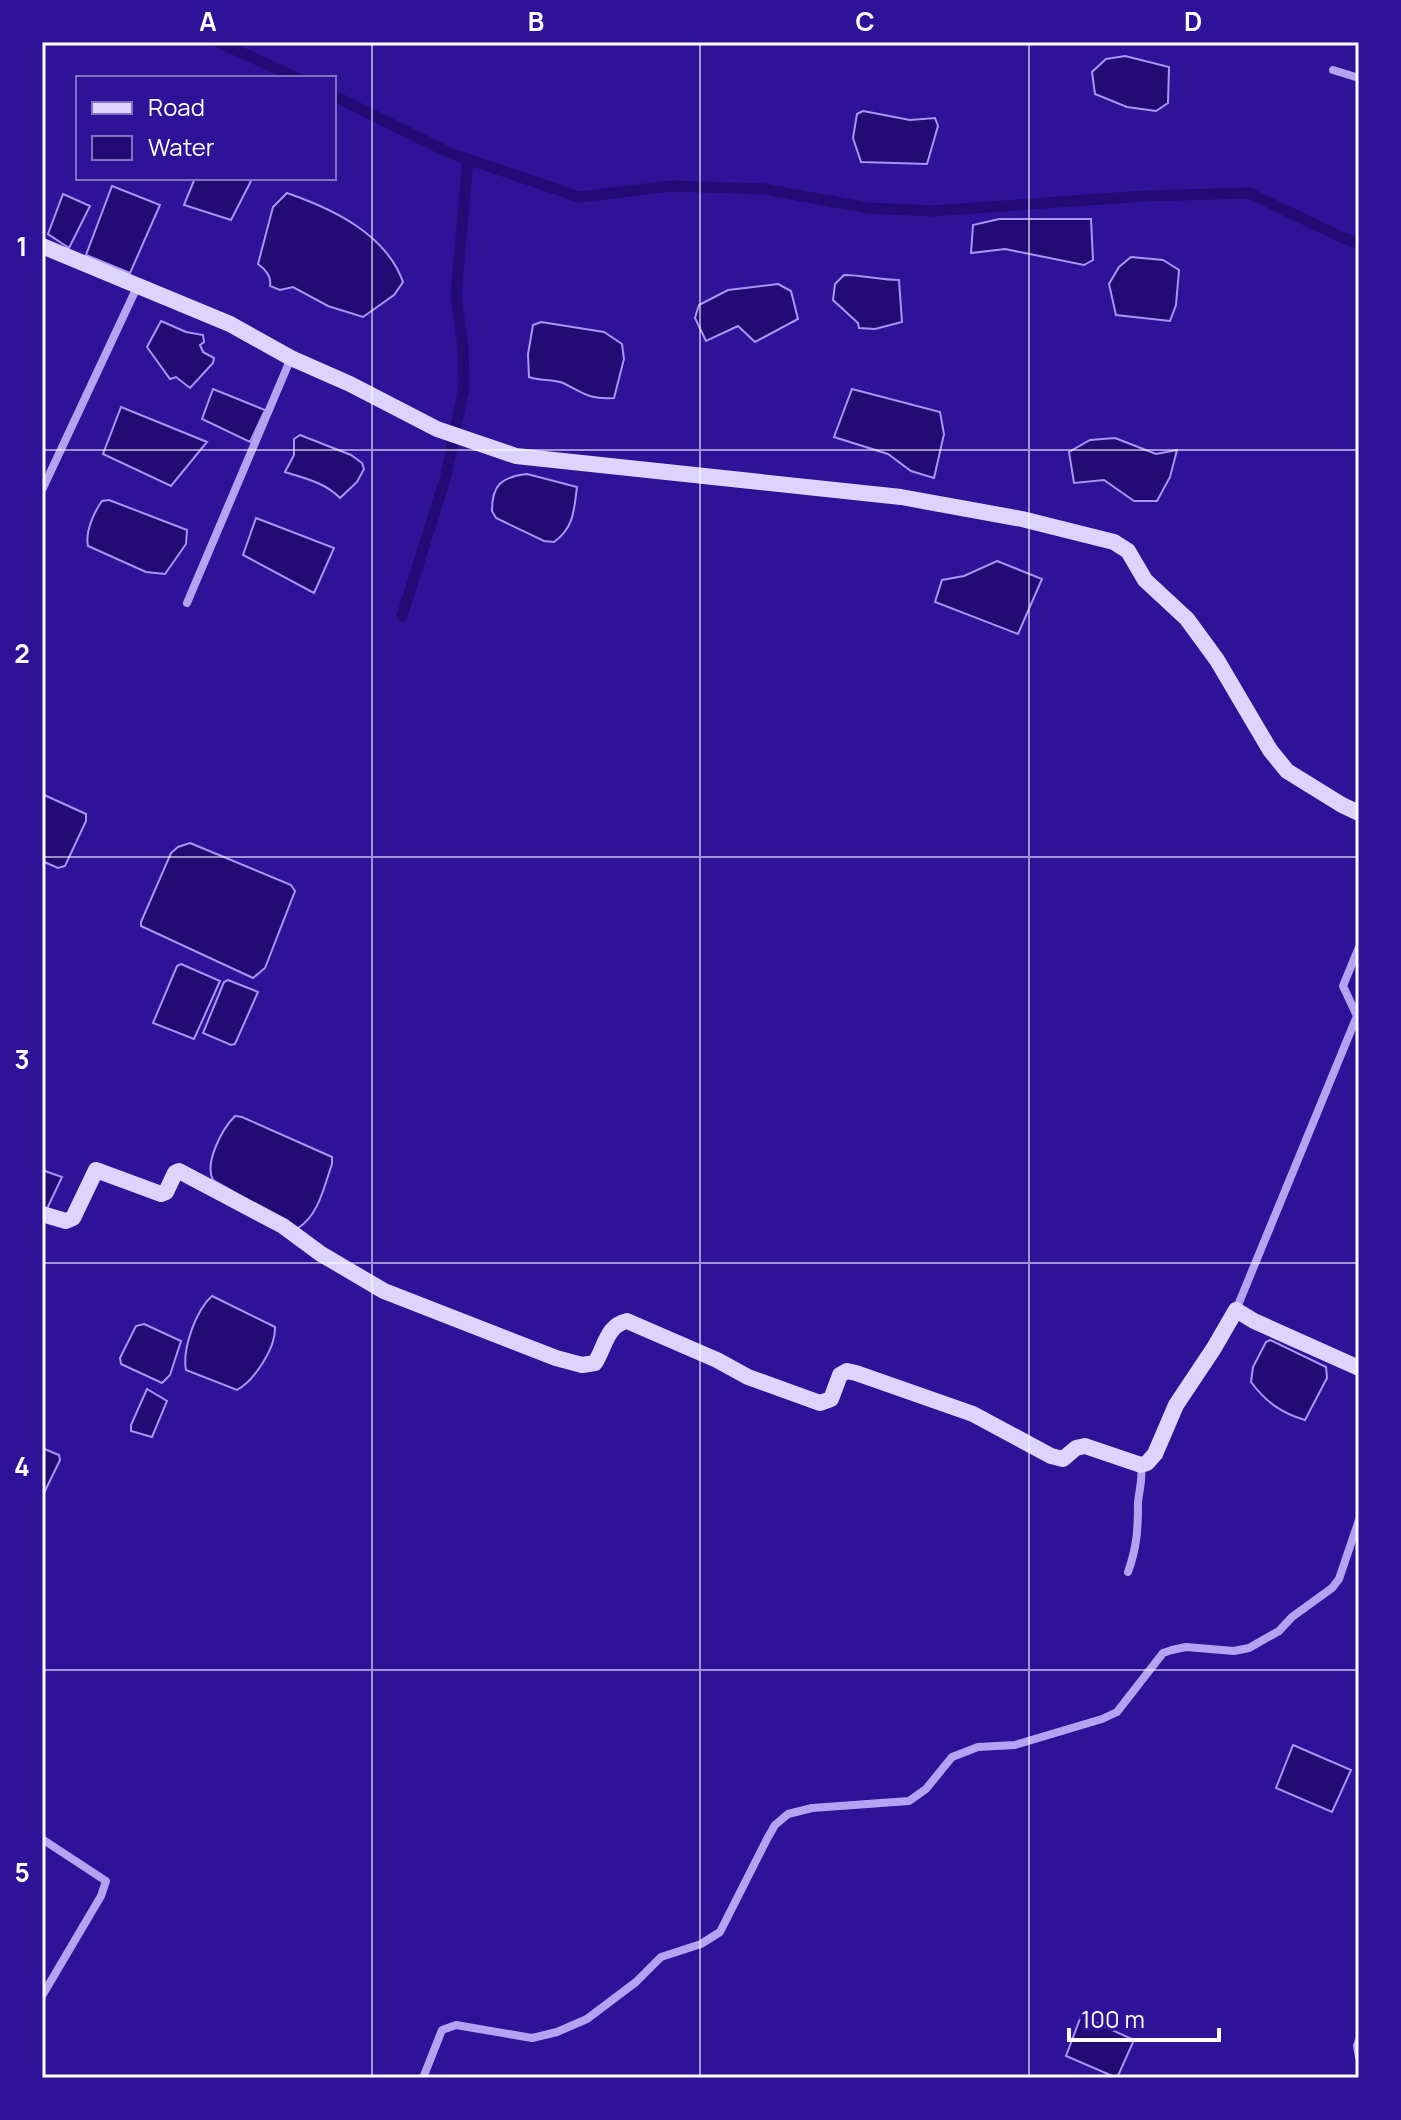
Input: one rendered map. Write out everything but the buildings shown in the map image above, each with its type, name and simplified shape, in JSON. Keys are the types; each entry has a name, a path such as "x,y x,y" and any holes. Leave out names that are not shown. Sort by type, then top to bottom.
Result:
{"main road":[{"path":"42,246 230,324 291,358 350,384 437,429 516,456 901,497 1022,519 1114,542 1128,551 1145,580 1187,619 1217,660 1270,750 1287,771 1359,813"},
{"path":"42,1214 66,1221 73,1218 96,1170 161,1194 166,1192 179,1171 283,1226 321,1254 384,1291 556,1358 582,1365 595,1363 610,1330 618,1323 627,1321 717,1360 748,1377 820,1403 831,1399 840,1375 847,1371 973,1414 1051,1456 1063,1459 1076,1448 1085,1446 1141,1465 1147,1463 1155,1454 1176,1405 1236,1310 1359,1368"}],"street":[{"path":"1333,70 1359,78"},
{"path":"42,490 64,449 138,285"},
{"path":"187,603 291,358"},
{"path":"1236,1310 1357,1016 1343,986 1359,947"},
{"path":"1128,1572 1139,1532 1138,1499 1143,1481 1141,1465"},
{"path":"423,2078 442,2030 456,2025 532,2038 557,2032 587,2019 636,1982 661,1957 701,1944 720,1932 775,1825 788,1814 812,1808 909,1801 926,1789 952,1757 978,1747 1015,1745 1117,1712 1163,1653 1186,1647 1234,1651 1249,1648 1279,1631 1339,1579 1359,1520"},
{"path":"42,1839 106,1881 101,1896 42,1996"},
{"path":"1359,2040 1359,2057"}],"water":[{"path":"1125,56 1169,67 1168,103 1156,111 1127,107 1095,94 1092,72 1106,59"},
{"path":"863,111 910,120 935,118 938,126 927,164 861,162 853,138 857,114"},
{"path":"194,180 251,181 231,220 184,205"},
{"path":"112,186 160,205 130,273 86,255"},
{"path":"287,193 322,207 371,237 395,265 403,282 394,295 363,317 328,306 293,287 280,290 270,286 269,276 258,264 273,207"},
{"path":"63,194 90,206 69,248 48,234"},
{"path":"999,219 1091,219 1093,260 1084,265 1005,249 971,253 973,225"},
{"path":"1131,257 1163,260 1179,270 1176,305 1170,321 1116,315 1109,284 1119,267"},
{"path":"844,275 899,280 902,322 875,329 859,328 858,323 833,300 835,284"},
{"path":"778,284 791,291 798,319 755,342 738,326 706,341 695,318 699,305 728,290"},
{"path":"161,321 186,332 203,335 204,342 200,345 203,352 214,358 190,388 176,377 170,379 147,347"},
{"path":"541,322 604,332 622,344 624,359 614,398 592,397 559,382 529,377 528,354 533,325"},
{"path":"213,389 265,410 250,442 202,419"},
{"path":"852,389 940,412 944,434 934,478 911,471 888,454 834,437"},
{"path":"121,407 207,442 171,486 103,454"},
{"path":"300,435 351,455 362,463 364,469 357,482 340,498 321,485 285,472 294,455 294,439"},
{"path":"1115,438 1156,454 1177,450 1170,477 1157,501 1134,501 1104,480 1074,483 1069,452 1090,440"},
{"path":"527,474 577,487 569,525 554,542 544,541 496,518 492,511 496,488 511,477"},
{"path":"109,500 187,530 186,544 165,574 146,572 88,546 93,516 102,501"},
{"path":"256,518 334,548 314,593 243,555"},
{"path":"997,561 1042,579 1018,634 935,602 942,580 964,576"},
{"path":"42,794 86,814 86,821 65,866 58,868 42,861"},
{"path":"190,843 291,885 295,891 265,968 253,978 141,926 171,853"},
{"path":"181,964 220,981 194,1039 153,1023 177,966"},
{"path":"228,980 258,992 235,1044 231,1045 203,1033 224,982"},
{"path":"235,1116 332,1157 316,1208 298,1228 213,1180 213,1156 220,1137"},
{"path":"42,1170 62,1177 45,1213 42,1212"},
{"path":"212,1296 275,1327 272,1344 263,1362 251,1379 237,1390 186,1370 186,1352 192,1330"},
{"path":"144,1324 181,1341 170,1375 162,1383 121,1364 120,1358 136,1326"},
{"path":"1270,1340 1326,1367 1327,1378 1305,1420 1275,1406 1251,1382 1253,1367"},
{"path":"147,1389 167,1401 152,1437 131,1431"},
{"path":"42,1448 59,1455 60,1460 42,1497"},
{"path":"1293,1745 1351,1770 1332,1812 1276,1788"},
{"path":"1081,2016 1134,2040 1117,2078 1066,2056"}],"waterway":[{"path":"218,42 293,76"},
{"path":"336,97 450,153 579,197 672,186 764,189 868,208 932,211 1145,196 1249,193 1359,243"},
{"path":"402,616 446,476 464,387 463,347 456,295 468,159"}]}
